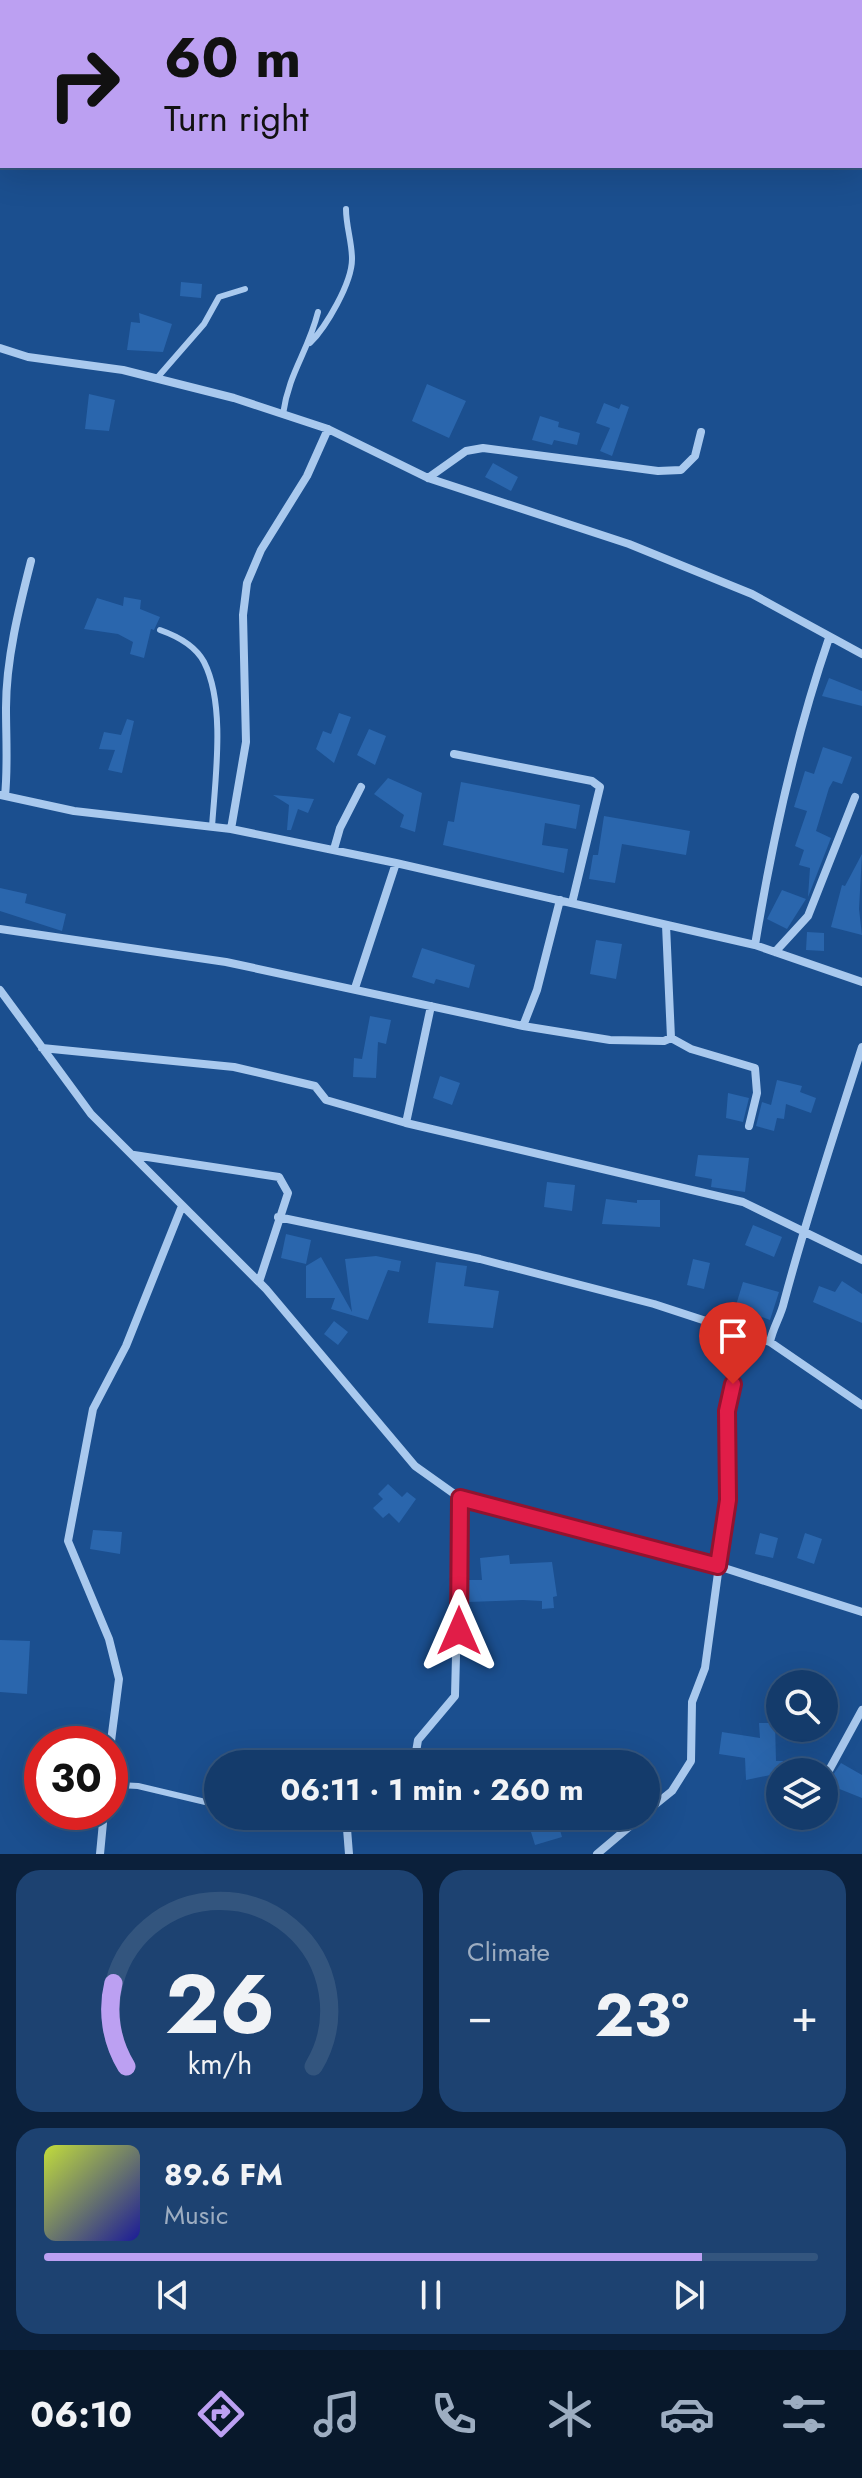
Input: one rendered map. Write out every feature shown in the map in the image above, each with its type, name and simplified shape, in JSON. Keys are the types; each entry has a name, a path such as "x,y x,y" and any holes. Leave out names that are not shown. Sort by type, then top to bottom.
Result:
{"street":[{"path":"0,348 28,357 123,370 157,378 328,429 428,478 629,544 752,594 862,654"},
{"path":"231,829 246,742 243,615 247,583 261,550 307,476 328,429"},
{"path":"428,478 466,451 483,448 658,471 681,470 695,456 701,432"},
{"path":"31,561 17,619 6,706 9,756 3,796 74,811 231,829 334,849 755,945 862,982"},
{"path":"755,945 765,885 811,692 829,638"},
{"path":"454,754 592,781 600,787 572,903"},
{"path":"334,849 340,828 361,787"},
{"path":"775,952 808,916 855,797"},
{"path":"355,988 396,863"},
{"path":"523,1026 537,990 560,900"},
{"path":"666,925 671,1038"},
{"path":"0,929 226,962 523,1026 610,1040 664,1041 671,1038"},
{"path":"0,990 91,1114 259,1282 415,1466 460,1498 718,1566 862,1612"},
{"path":"406,1123 431,1006"},
{"path":"671,1038 691,1049 755,1068 757,1093 749,1126"},
{"path":"770,1342 774,1323 783,1307 801,1230 862,1047"},
{"path":"42,1048 234,1067 315,1086 326,1100 406,1123 669,1182 743,1202 862,1260"},
{"path":"132,1155 279,1177 288,1193 259,1282"},
{"path":"113,1726 119,1679 109,1639 68,1541 93,1409 126,1346 182,1206"},
{"path":"278,1217 480,1259 654,1304 770,1342 862,1405"},
{"path":"660,1801 672,1791 691,1761 692,1702 705,1668 728,1500 727,1411 739,1334"},
{"path":"416,1750 418,1740 455,1696 460,1498"},
{"path":"836,1758 862,1710"},
{"path":"100,1854 102,1830"},
{"path":"345,1830 349,1854"},
{"path":"597,1854 625,1830"}],"lane":[{"path":"310,343 324,329 349,273 352,260 346,209"},
{"path":"157,378 204,324 219,297 245,289"},
{"path":"283,414 287,384 310,343 318,312"},
{"path":"160,630 194,649 204,662 213,691 216,723 212,827"},
{"path":"128,1786 204,1802"}],"building":[{"path":"181,282 202,284 201,298 180,296"},
{"path":"139,313 172,324 163,352 127,350 131,322 140,323"},
{"path":"427,384 466,401 449,438 412,421"},
{"path":"89,394 115,400 109,431 85,429"},
{"path":"604,403 619,409 621,404 629,407 612,456 600,451 610,428 596,423"},
{"path":"540,416 559,422 558,427 580,433 577,445 554,440 552,445 532,440"},
{"path":"493,463 518,477 511,491 485,477"},
{"path":"124,597 141,600 140,609 160,617 154,630 151,629 144,658 130,654 133,642 118,634 84,629 97,598 123,606"},
{"path":"829,678 862,691 862,706 822,696"},
{"path":"339,713 351,717 334,763 316,749 323,731 331,734"},
{"path":"127,719 134,721 122,773 108,770 115,750 99,749 104,732 121,735"},
{"path":"369,729 386,736 375,765 357,755"},
{"path":"823,747 852,757 842,784 833,781 829,788 816,831 831,838 808,897 810,868 799,865 804,850 795,846 807,811 794,807 805,771 814,774"},
{"path":"388,778 422,793 415,832 400,827 404,815 374,794"},
{"path":"461,782 580,805 576,829 545,823 542,845 568,849 564,873 443,845 448,821 454,822"},
{"path":"273,795 314,799 308,813 298,809 291,830 287,830 289,805"},
{"path":"604,816 690,831 686,855 622,844 615,883 589,879 593,855 598,855"},
{"path":"862,854 859,909 862,935 831,927 842,885 845,886"},
{"path":"0,888 27,894 25,903 66,914 62,931 0,911"},
{"path":"782,890 806,899 787,929 767,919"},
{"path":"807,932 824,933 824,951 806,950"},
{"path":"596,940 622,944 616,979 590,974"},
{"path":"422,948 475,965 469,988 436,979 434,984 412,977"},
{"path":"370,1016 391,1020 386,1044 378,1042 376,1078 353,1077 354,1058 362,1059"},
{"path":"440,1076 460,1083 452,1105 433,1098"},
{"path":"777,1080 802,1086 800,1092 816,1098 811,1113 786,1104 784,1119 777,1118 774,1131 756,1126 762,1102 771,1105"},
{"path":"728,1093 749,1098 743,1122 726,1118"},
{"path":"698,1155 749,1158 745,1192 711,1187 712,1179 695,1176"},
{"path":"547,1182 575,1185 572,1211 544,1207"},
{"path":"606,1199 637,1203 637,1200 660,1200 660,1227 602,1224"},
{"path":"753,1225 782,1237 774,1257 745,1245"},
{"path":"286,1234 311,1240 306,1264 281,1258"},
{"path":"376,1256 401,1261 399,1272 388,1270 368,1320 331,1309 335,1298 306,1298 306,1266 321,1257 352,1312 345,1259"},
{"path":"693,1259 710,1263 704,1289 687,1285"},
{"path":"436,1262 467,1266 464,1286 499,1291 493,1328 428,1323"},
{"path":"842,1281 862,1294 862,1323 813,1302 819,1286 835,1292"},
{"path":"743,1282 779,1292 770,1320 748,1312 746,1319 733,1315"},
{"path":"334,1321 348,1332 338,1345 324,1334"},
{"path":"388,1484 402,1497 407,1492 416,1499 399,1523 389,1513 383,1518 373,1508 383,1499 378,1494"},
{"path":"93,1530 122,1532 120,1554 90,1549"},
{"path":"760,1533 778,1538 773,1558 755,1554"},
{"path":"805,1533 822,1539 814,1564 797,1558"},
{"path":"509,1555 510,1564 552,1562 557,1596 553,1597 554,1608 542,1609 542,1601 468,1602 467,1580 482,1580 480,1558"},
{"path":"0,1640 30,1641 27,1694 0,1692"},
{"path":"759,1723 766,1723 766,1742 776,1742 776,1758 766,1758 766,1776 746,1780 745,1758 719,1754 722,1732 760,1738"},
{"path":"841,1763 862,1775 862,1798 838,1788 838,1768"},
{"path":"530,1830 560,1830 562,1837 535,1845"}],"route":[{"path":"459,1631 460,1498 718,1566 728,1500 727,1411 733,1384"}]}
